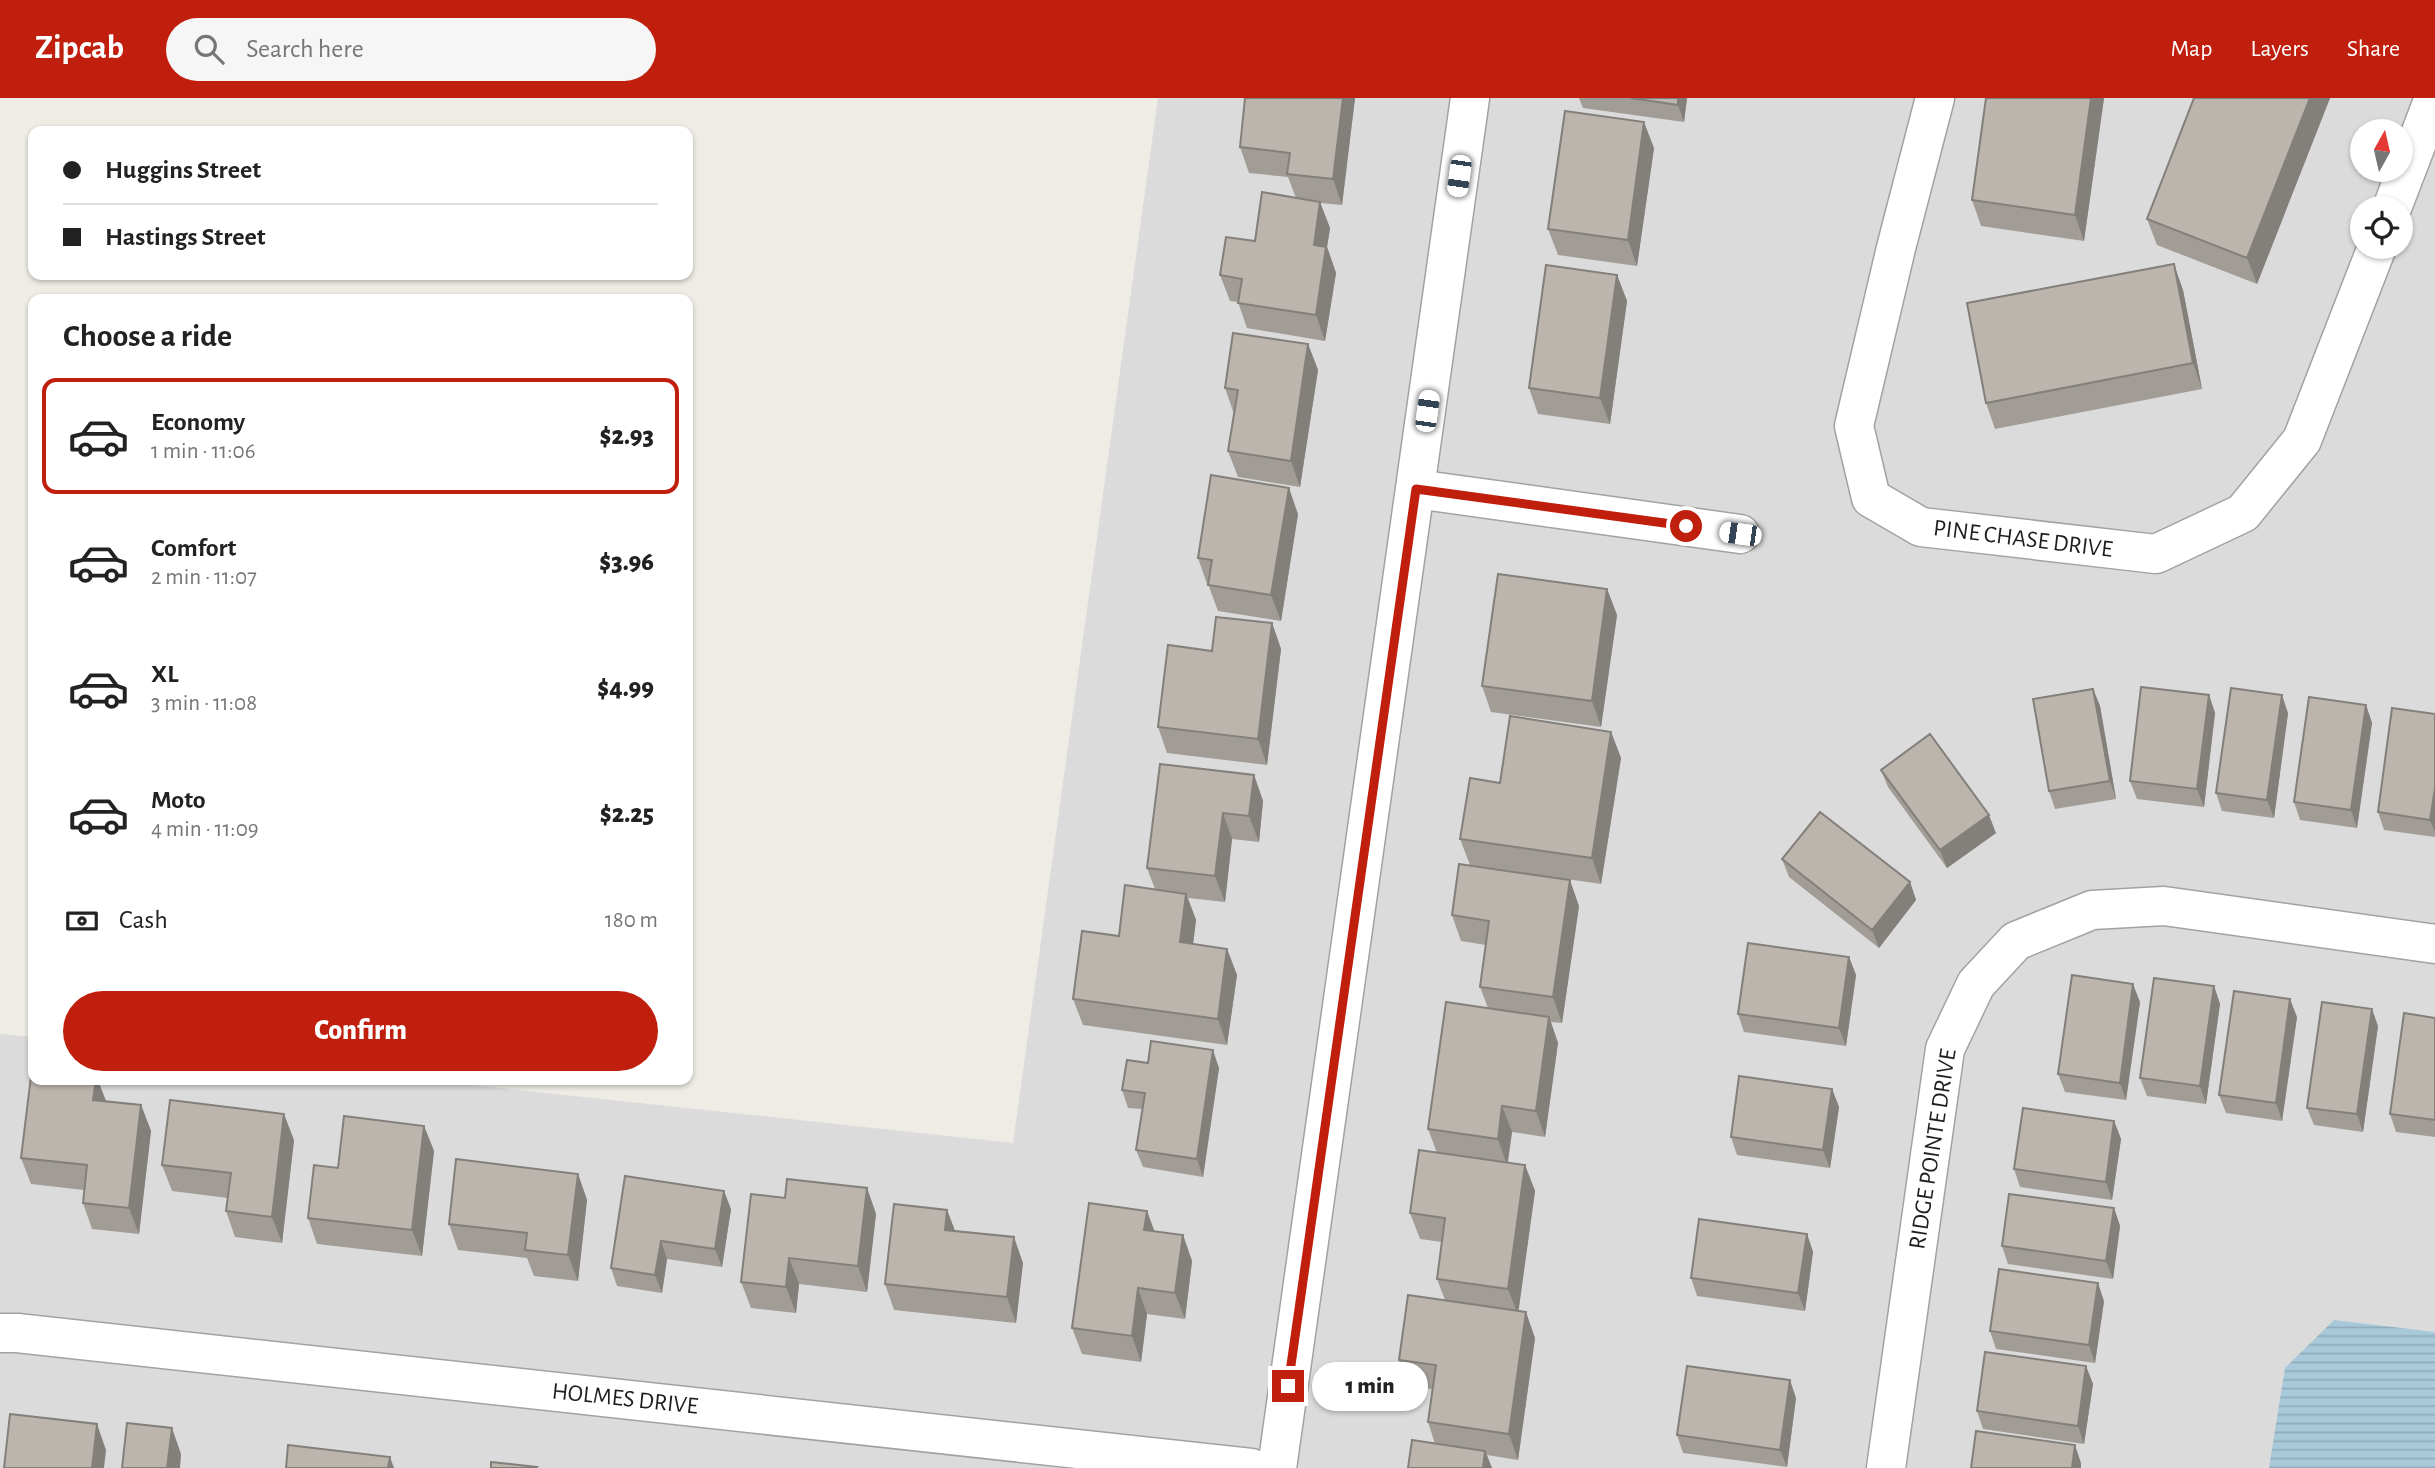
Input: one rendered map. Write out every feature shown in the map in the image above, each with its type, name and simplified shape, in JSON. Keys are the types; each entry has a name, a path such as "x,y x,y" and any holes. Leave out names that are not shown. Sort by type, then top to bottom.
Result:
{"street":[{"path":"1277,1468 1470,98"},
{"name":"PINE CHASE DRIVE","path":"1935,98 1854,426 1871,498 1921,527 2156,554 2243,513 2302,440 2372,259"},
{"path":"2397,196 2434,98"},
{"path":"1416,489 1740,534"},
{"name":"RIDGE POINTE DRIVE","path":"1886,1468 1945,1049 1976,984 2016,941 2092,910 2164,906 2435,944"},
{"name":"HOLMES DRIVE","path":"0,1333 1251,1468"}],"shaded area":[{"path":"1158,98 2435,98 2435,1468 0,1468 0,1034 28,1037 28,1085 472,1085 1013,1143"}],"water":[{"path":"2334,1320 2435,1332 2435,1468 2269,1468 2285,1368"}],"building":[{"path":"1245,98 1343,98 1333,179 1287,174 1290,153 1240,147"},
{"path":"1631,98 1678,98 1678,105"},
{"path":"1986,98 2091,98 2075,215 1972,200"},
{"path":"2194,98 2310,98 2247,258 2147,219"},
{"path":"1565,111 1644,122 1628,240 1548,229"},
{"path":"1262,192 1320,202 1314,245 1326,247 1316,315 1238,303 1242,279 1220,275 1226,237 1255,241"},
{"path":"2174,264 2193,363 1986,403 1967,303"},
{"path":"1546,265 1617,275 1600,398 1529,388"},
{"path":"1233,333 1308,344 1291,461 1228,451 1238,390 1225,388"},
{"path":"1211,475 1289,488 1271,595 1208,585 1212,560 1198,558"},
{"path":"1498,574 1607,589 1592,701 1482,686"},
{"path":"1216,617 1272,623 1258,739 1158,727 1168,645 1212,651"},
{"path":"2141,687 2209,695 2197,789 2130,781"},
{"path":"2231,688 2282,695 2267,800 2216,793"},
{"path":"2093,689 2110,781 2049,791 2033,699"},
{"path":"2309,697 2366,705 2351,810 2294,802"},
{"path":"2392,708 2435,714 2435,788 2430,820 2378,812"},
{"path":"1510,716 1611,732 1592,858 1460,839 1470,778 1500,783"},
{"path":"1930,734 1989,815 1940,850 1881,770"},
{"path":"1160,764 1254,775 1249,816 1223,813 1215,876 1147,868"},
{"path":"1820,812 1910,882 1872,930 1782,859"},
{"path":"1459,864 1570,880 1553,997 1480,987 1489,921 1452,915"},
{"path":"1125,885 1186,894 1180,942 1227,949 1218,1019 1073,999 1082,931 1119,936"},
{"path":"1748,943 1849,957 1839,1028 1738,1014"},
{"path":"2072,975 2133,984 2120,1083 2058,1074"},
{"path":"2154,978 2214,986 2200,1086 2140,1078"},
{"path":"2234,991 2290,999 2276,1103 2219,1095"},
{"path":"1446,1002 1549,1017 1536,1111 1502,1106 1498,1139 1428,1129"},
{"path":"2322,1002 2372,1009 2357,1114 2307,1108"},
{"path":"2404,1013 2435,1018 2435,1120 2390,1114"},
{"path":"1151,1041 1213,1050 1197,1159 1136,1150 1145,1093 1122,1090 1127,1060 1148,1063"},
{"path":"1739,1076 1832,1089 1823,1150 1731,1137"},
{"path":"30,1085 95,1085 93,1100 141,1105 129,1208 83,1203 87,1165 21,1158"},
{"path":"170,1100 284,1114 272,1217 226,1211 231,1173 162,1165"},
{"path":"2023,1108 2114,1121 2106,1182 2014,1169"},
{"path":"344,1116 424,1126 412,1230 308,1218 314,1165 338,1168"},
{"path":"1419,1150 1525,1165 1508,1289 1437,1279 1445,1218 1410,1213"},
{"path":"456,1159 578,1174 568,1255 525,1250 527,1233 449,1224"},
{"path":"625,1176 724,1191 715,1249 661,1241 655,1275 611,1268"},
{"path":"787,1179 867,1188 858,1266 789,1258 786,1287 741,1282 751,1194 785,1198"},
{"path":"2009,1194 2114,1208 2106,1261 2002,1246"},
{"path":"1089,1203 1147,1211 1144,1230 1183,1235 1175,1293 1138,1288 1132,1336 1072,1328"},
{"path":"894,1204 947,1210 945,1230 1014,1237 1007,1297 885,1284"},
{"path":"1699,1219 1807,1234 1798,1293 1691,1278"},
{"path":"1999,1269 2098,1283 2089,1345 1990,1331"},
{"path":"1408,1295 1526,1312 1509,1434 1428,1422 1436,1365 1399,1360"},
{"path":"1985,1352 2086,1366 2078,1426 1977,1411"},
{"path":"1687,1366 1790,1380 1780,1450 1677,1435"},
{"path":"10,1414 97,1424 92,1468 4,1468"},
{"path":"127,1423 172,1428 167,1468 122,1468"},
{"path":"1976,1431 2075,1445 2072,1468 1971,1468"},
{"path":"1412,1440 1485,1451 1483,1468 1408,1468"},
{"path":"288,1445 390,1457 388,1468 286,1468"},
{"path":"491,1462 537,1467 491,1468"}],"route":[{"path":"1288,1386 1416,489 1686,526"}]}
